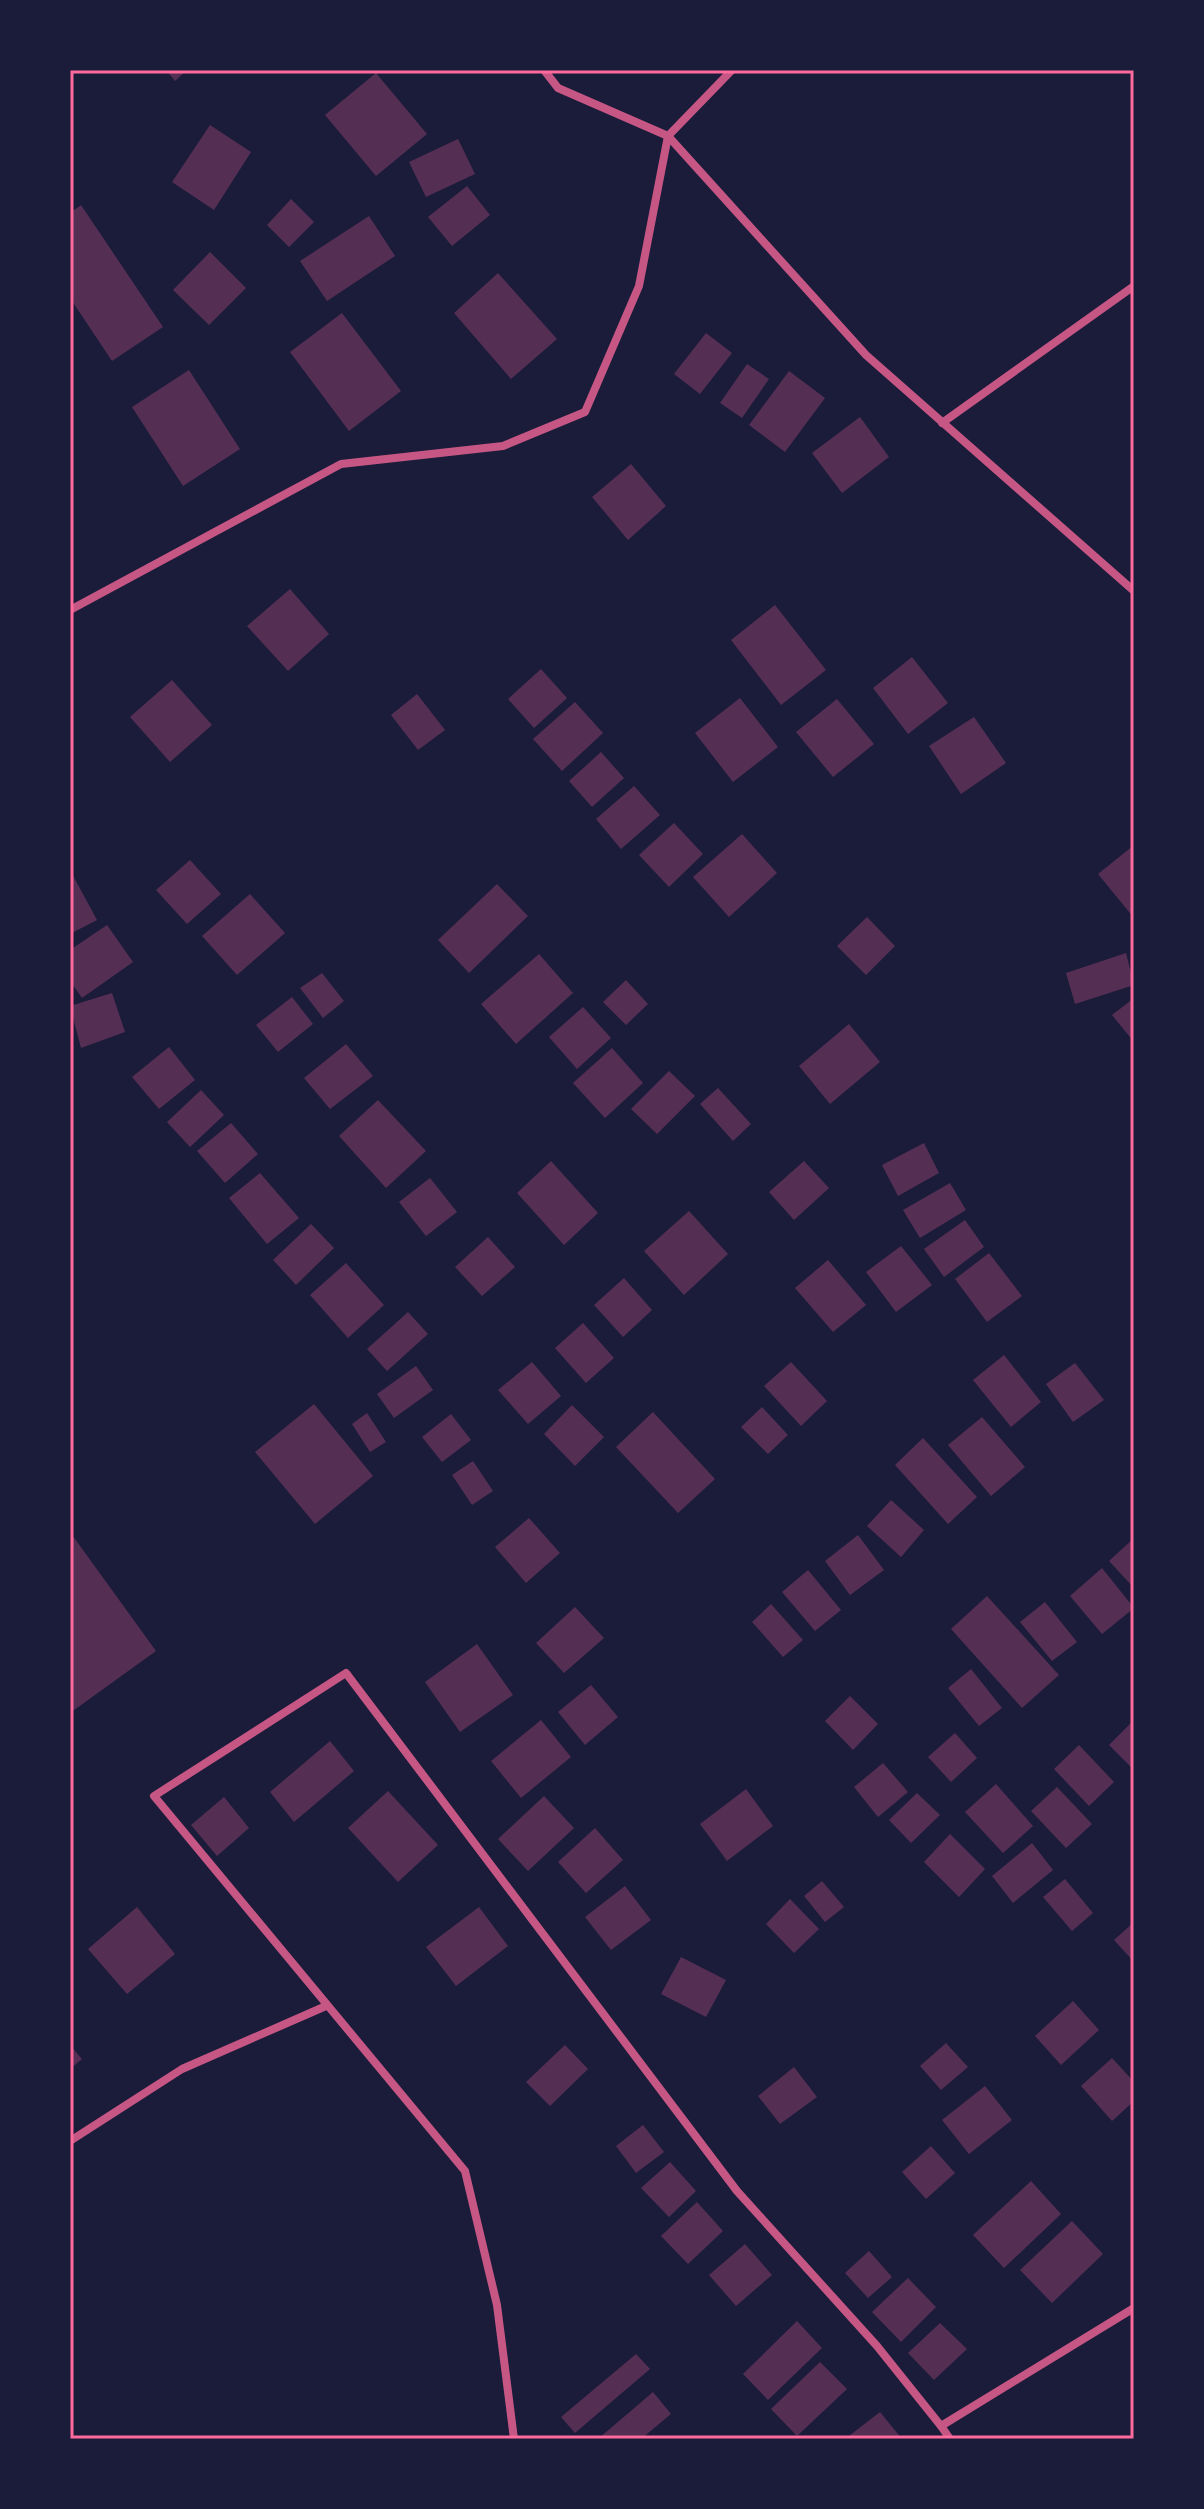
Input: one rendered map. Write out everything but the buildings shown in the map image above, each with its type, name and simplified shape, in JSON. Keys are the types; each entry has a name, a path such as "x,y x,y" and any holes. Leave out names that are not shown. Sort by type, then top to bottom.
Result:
{"street":[{"path":"544,70 558,88 668,136 866,355 1134,591"},
{"path":"70,610 341,464 503,446 585,412 639,286 668,136 732,70"},
{"path":"942,423 1134,286"},
{"path":"514,2439 497,2305 465,2171 154,1796 346,1673 737,2191 877,2346 950,2439"},
{"path":"70,2141 182,2069 326,2006"},
{"path":"941,2426 1134,2308"}]}
